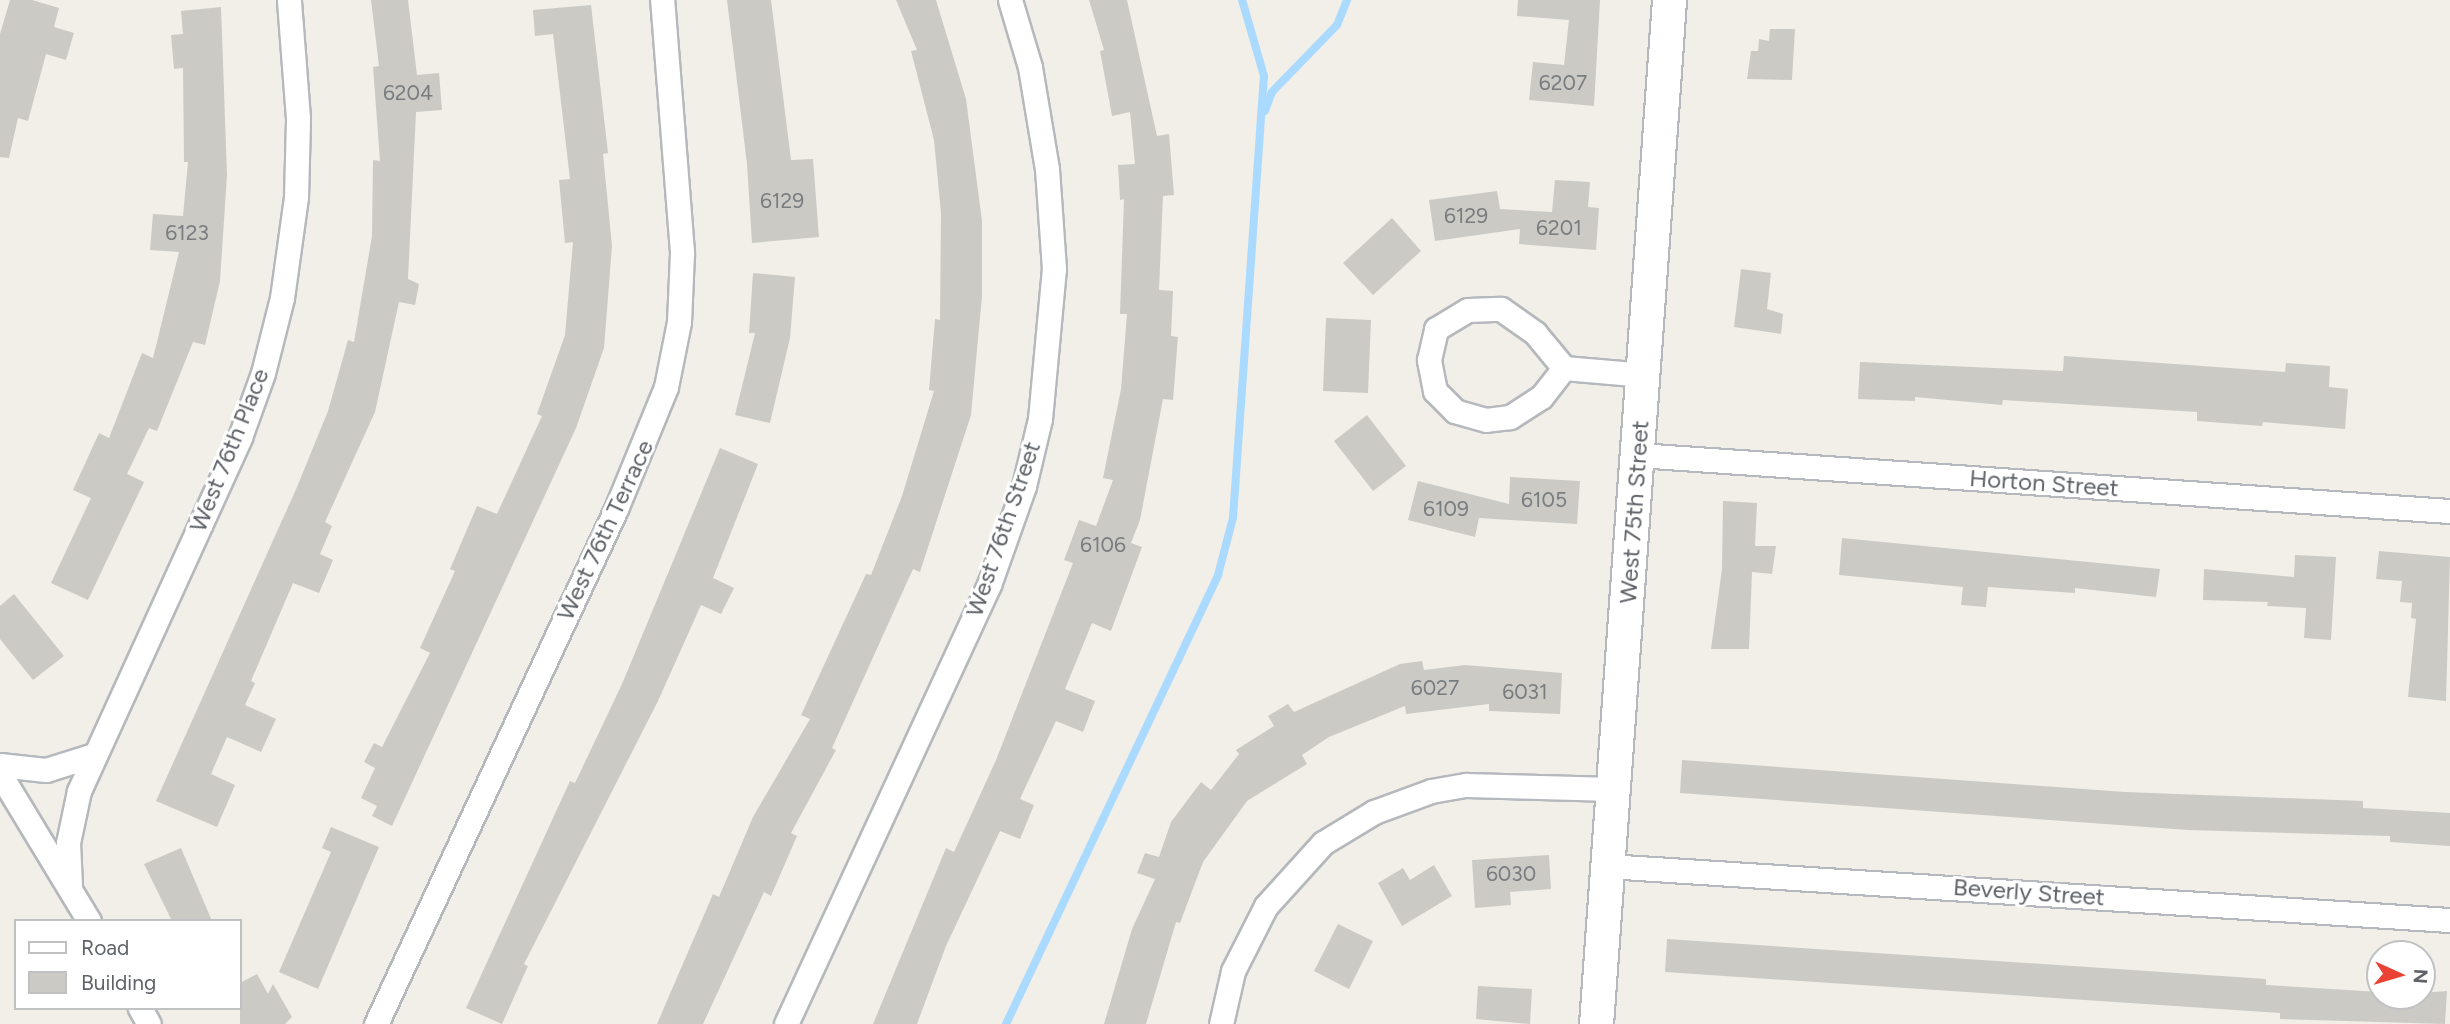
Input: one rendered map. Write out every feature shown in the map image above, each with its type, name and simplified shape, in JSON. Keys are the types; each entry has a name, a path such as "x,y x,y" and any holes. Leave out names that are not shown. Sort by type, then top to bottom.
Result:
{"main road":[{"name":"West 75th Street","path":"1596,1024 1639,455 1669,0"}],"street":[{"name":"West 76th Place","path":"70,885 72,818 94,755 240,437 263,373 282,298 296,197 298,118 289,0"},
{"name":"West 76th Terrace","path":"376,1024 621,498 666,387 679,322 682,252 662,0"},
{"name":"West 76th Street","path":"786,1024 989,585 1024,486 1040,419 1054,269 1048,169 1030,66 1010,0"},
{"path":"1564,368 1541,397 1510,417 1486,421 1455,411 1435,391 1429,360 1436,330 1468,310 1501,309 1535,332 1564,368 1644,375"},
{"name":"Horton Street","path":"1639,455 2450,511"},
{"path":"0,765 46,770 94,755"},
{"path":"0,774 70,885 88,919"},
{"path":"1222,1024 1233,971 1266,906 1324,843 1374,812 1431,792 1466,785 1613,789"},
{"name":"Beverly Street","path":"1607,866 2450,920"}],"building":[{"path":"10,0 32,0 59,8 54,27 74,33 66,60 46,54 28,121 18,118 9,158 0,157 0,34"},
{"path":"371,0 408,0 417,75 439,73 442,110 416,112 408,279 419,284 415,305 399,302 375,412 325,522 332,526 320,554 333,560 319,593 293,583 251,681 255,683 245,705 276,719 261,752 227,737 211,774 235,785 217,827 156,801 297,487 328,411 348,340 354,342 372,236 373,160 380,161 373,67 379,66"},
{"path":"727,0 771,0 791,160 813,159 819,237 752,243 747,164"},
{"path":"896,0 936,0 966,99 982,221 982,296 971,415 920,572 913,569 832,748 836,750 791,833 797,836 771,896 764,892 703,1024 657,1024 713,894 719,897 753,817 810,719 801,715 866,574 871,575 902,496 934,391 929,390 935,319 940,320 941,213 934,140 911,51 917,50"},
{"path":"1089,0 1127,0 1157,136 1169,134 1174,195 1163,196 1159,290 1173,291 1171,336 1178,337 1173,400 1163,399 1140,520 1131,543 1142,547 1111,631 1092,623 1065,689 1095,701 1083,732 1056,721 1020,799 1034,805 1020,839 1000,831 946,946 917,1024 873,1024 946,848 954,852 996,760 1073,563 1064,560 1079,520 1096,526 1113,480 1103,478 1121,389 1127,314 1120,314 1124,199 1120,200 1118,165 1135,164 1130,112 1112,116 1100,51 1104,50"},
{"path":"1518,0 1600,0 1594,106 1529,100 1533,62 1564,65 1569,20 1517,16"},
{"path":"591,5 608,153 603,154 612,246 604,348 576,428 392,826 372,816 377,806 361,798 375,768 364,762 374,743 382,747 430,653 420,648 455,571 450,569 477,506 497,514 542,416 537,414 565,335 573,242 565,243 559,180 570,179 553,34 535,36 533,10"},
{"path":"221,7 227,175 220,281 205,345 193,342 157,431 149,428 127,474 144,482 88,600 51,583 91,498 73,490 99,433 109,438 142,353 153,358 179,252 150,250 153,214 183,216 188,162 184,162 183,68 174,69 171,35 183,34 181,11"},
{"path":"1770,29 1795,29 1792,80 1747,79 1751,51 1758,51 1759,39 1769,41"},
{"path":"1555,180 1590,182 1588,207 1599,208 1596,250 1519,244 1520,229 1435,241 1429,200 1497,191 1500,209 1552,212"},
{"path":"1392,218 1421,251 1373,295 1343,263"},
{"path":"1741,269 1771,273 1767,309 1783,314 1781,334 1734,327"},
{"path":"753,273 795,277 790,338 770,423 735,415 755,333 749,333"},
{"path":"1326,318 1371,320 1368,393 1323,391"},
{"path":"2064,356 2285,372 2286,363 2330,366 2329,387 2348,389 2345,429 2263,422 2262,426 2197,421 2197,412 2003,400 2002,405 1915,397 1915,401 1858,399 1860,362 2063,371"},
{"path":"1367,415 1406,466 1373,491 1334,441"},
{"path":"720,448 758,464 713,578 734,588 721,614 701,605 658,701 524,964 528,966 502,1024 466,1008 570,781 575,783 622,684"},
{"path":"1510,477 1580,481 1577,524 1479,518 1475,537 1408,520 1418,481 1509,504"},
{"path":"1723,501 1757,503 1755,546 1776,546 1772,574 1752,572 1749,649 1711,649 1722,569"},
{"path":"1842,538 2160,569 2156,597 2075,588 2075,593 1988,587 1986,607 1961,605 1963,587 1839,575"},
{"path":"2379,551 2450,557 2446,701 2408,697 2416,619 2411,618 2412,603 2400,602 2402,581 2376,579"},
{"path":"2295,555 2336,557 2331,640 2304,638 2306,608 2267,606 2268,602 2203,600 2204,569 2294,577"},
{"path":"14,594 64,656 33,680 0,639 0,606"},
{"path":"1422,661 1424,670 1465,665 1562,673 1560,714 1489,711 1489,704 1406,714 1405,706 1329,737 1302,755 1307,764 1247,801 1203,862 1180,923 1176,922 1146,1024 1104,1024 1132,929 1155,879 1137,873 1145,853 1159,857 1171,822 1201,782 1211,790 1239,754 1236,750 1274,726 1268,716 1288,704 1294,712 1400,664"},
{"path":"1682,760 2125,792 2363,801 2363,808 2450,813 2450,846 2390,842 2390,836 2188,830 1680,793"},
{"path":"331,827 379,847 318,989 279,972 331,852 322,848"},
{"path":"181,848 211,919 171,919 144,864"},
{"path":"1549,855 1551,889 1510,892 1511,905 1475,908 1472,860"},
{"path":"1434,865 1452,896 1402,926 1378,883 1403,868 1410,880"},
{"path":"1338,924 1373,941 1349,989 1314,971"},
{"path":"1667,939 2266,979 2266,985 2366,991 2366,1010 2436,1010 2436,992 2447,991 2445,1024 2280,1019 2280,1013 1665,972"},
{"path":"257,974 268,994 273,984 292,1017 285,1024 240,1024 242,982"},
{"path":"1478,986 1532,989 1530,1024 1476,1019"}],"waterway":[{"path":"1006,1024 1218,575 1233,518 1264,76 1242,0"},
{"path":"1265,111 1272,92 1337,25 1347,0"}]}
